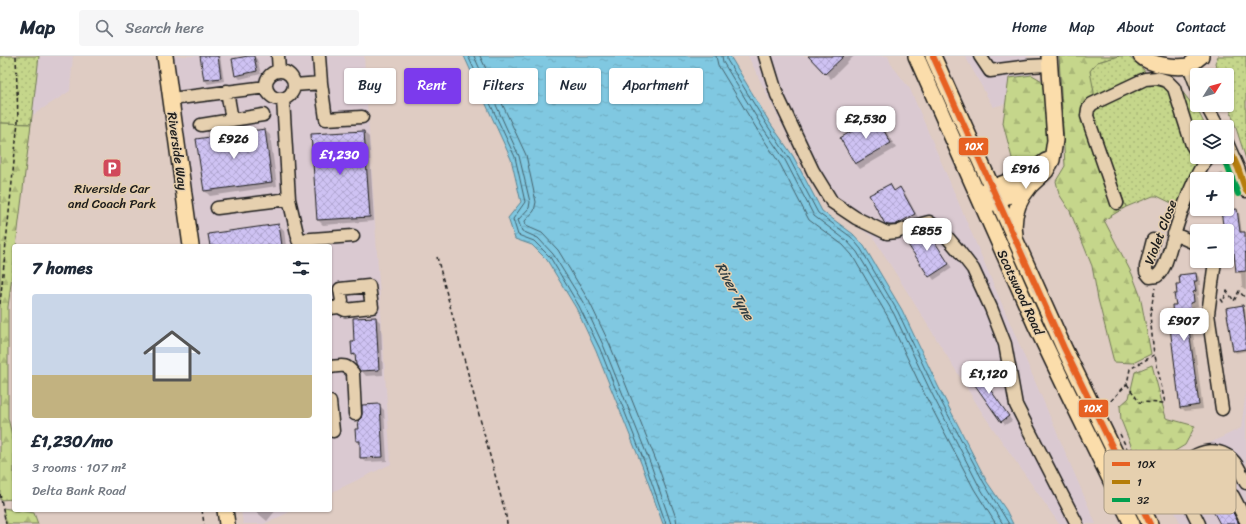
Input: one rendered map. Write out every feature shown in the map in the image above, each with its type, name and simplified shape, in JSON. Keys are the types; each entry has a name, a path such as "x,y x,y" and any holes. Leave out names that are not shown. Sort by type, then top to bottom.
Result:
{"main road":[{"name":"Riverside Way","path":"165,56 191,244"},
{"name":"Scotswood Road","path":"916,56 983,208 1067,391 1104,467"},
{"name":"Scotswood Road","path":"933,56 995,194 1016,245 1114,450"},
{"path":"1141,56 1151,63 1189,66 1201,56"},
{"path":"1016,245 1014,219 1018,205 1024,193 1046,171 1052,160 1055,140 1049,61"},
{"path":"983,208 995,194 1030,173 1044,163 1053,153"},
{"path":"977,193 995,194 1031,185"},
{"path":"225,512 227,524"},
{"name":"Scotswood Road","path":"1127,514 1132,524"},
{"name":"Scotswood Road","path":"1145,514 1150,524"}],"street":[{"path":"278,56 279,71"},
{"path":"319,56 326,120 362,117"},
{"path":"764,56 777,95 813,171 832,202 856,218 887,233 897,232 910,226 929,222 941,230 960,251 973,269 991,308 1005,344 1016,405 1077,524"},
{"path":"980,56 990,71 1016,62 1049,61"},
{"path":"279,71 284,71 291,76 294,85 291,94 283,99 278,99 270,95 266,87 266,82 271,74 279,71"},
{"path":"1117,203 1089,121 1087,113 1092,104 1145,79 1162,79 1170,83 1174,88 1190,139"},
{"path":"294,85 321,83"},
{"path":"171,100 227,91 266,87"},
{"path":"227,91 232,120"},
{"path":"283,99 289,199 299,243 353,236"},
{"path":"201,125 264,115"},
{"path":"1234,160 1246,191"},
{"name":"Violet Close","path":"1153,240 1146,267 1146,272 1150,277 1158,276 1163,271 1174,234 1200,164"},
{"path":"217,208 289,199"},
{"path":"1174,234 1190,241"},
{"path":"1214,268 1208,314 1222,409"},
{"path":"332,367 344,366 349,368 353,373 355,414"},
{"path":"332,423 333,431"},
{"path":"1236,465 1246,482"},
{"path":"1236,502 1246,521"},
{"path":"1195,514 1199,524"}],"path":[{"path":"0,304 18,121 16,56"},
{"path":"437,257 507,524"},
{"path":"1127,384 1139,402 1165,403 1154,355 1150,315 1158,276"},
{"path":"1220,298 1223,302 1227,292 1234,301 1239,291 1246,300"},
{"path":"1103,409 1127,384 1130,369 1154,355"},
{"path":"0,494 6,524"},
{"path":"202,512 204,524"}],"shaded area":[{"path":"18,56 73,56 70,91 19,124"},
{"path":"174,56 364,56 365,68 344,68 344,104 367,104 391,464 332,492 332,244 200,244 175,88"},
{"path":"748,56 888,56 891,64 910,89 1096,524 1059,524 983,414 873,237 835,211 793,147"},
{"path":"965,56 1027,56 1030,75 1009,78 1005,104 993,107"},
{"path":"1246,392 1246,524 1181,524 1176,514 1236,514 1236,450 1196,450 1241,428"},
{"path":"241,512 290,512 264,524 243,524"}],"green space":[{"path":"0,56 39,56 31,124 0,123"},
{"path":"1059,56 1119,56 1097,62 1090,71 1094,92 1093,111 1097,130 1126,207 1104,220 1132,274 1140,295 1151,354 1133,363 1114,362 1098,299 1092,266 1070,211 1059,194 1056,181 1065,166"},
{"path":"1119,56 1128,56 1144,70 1147,83 1177,85 1190,102 1190,112 1199,113 1202,120 1190,120 1190,164 1198,164 1193,172 1190,172 1190,179 1178,206 1157,196 1153,196 1126,207 1098,135 1093,111 1090,70 1097,62"},
{"path":"1218,56 1246,56 1246,159 1231,112 1234,112 1234,68 1217,68 1215,63"},
{"path":"1032,75 1044,82 1048,148 1033,162 1021,170 1013,162 1003,123 1009,78"},
{"path":"0,123 31,124 16,244 12,244 12,276 8,307 8,418 12,435 12,499 0,500"},
{"path":"1152,365 1166,418 1195,426 1185,445 1177,450 1133,450 1121,420 1120,406 1129,398 1135,372"},
{"path":"3,508 12,509 12,512 34,513 38,524 6,524"}],"water":[{"name":"River Tyne","path":"464,56 730,56 770,123 793,156 822,211 853,234 864,246 902,310 938,386 987,482 1006,510 1013,524 663,524 643,468 596,351 576,308 547,260 532,245 515,239 508,218 521,202 511,159 486,104 538,104 538,68 469,68"}],"building":[{"path":"200,56 218,56 221,78 204,80"},
{"path":"254,56 257,71 235,76 232,59"},
{"path":"808,56 844,56 825,74"},
{"path":"876,117 891,143 855,164 840,138"},
{"path":"265,129 272,182 204,191 196,139"},
{"path":"364,131 370,217 317,220 311,134"},
{"path":"890,184 894,191 900,187 915,214 895,225 885,224 869,195"},
{"path":"1234,209 1237,209 1240,232 1245,232 1246,271 1236,272 1234,253 1234,224 1223,224 1222,216 1234,216"},
{"path":"279,224 282,244 210,244 208,234"},
{"path":"927,230 949,264 929,277 905,240 915,233"},
{"path":"1196,273 1197,281 1194,281 1196,291 1193,292 1194,302 1190,303 1191,314 1187,314 1199,405 1180,408 1169,319 1173,319 1172,305 1176,305 1174,294 1177,294 1176,284 1180,284 1179,275"},
{"path":"1243,305 1246,328 1246,349 1233,351 1226,308"},
{"path":"376,317 379,370 360,371 356,365 355,354 352,355 351,342 354,342 353,318"},
{"path":"983,369 989,377 984,381 1009,416 1001,422 970,378"},
{"path":"380,404 383,457 360,458 360,441 356,441 355,429 359,429 358,421 362,414 362,405"},
{"path":"1215,514 1234,514 1239,524 1220,524"}],"transit line":[{"name":"10X","path":"933,56 1064,348 1114,450"},
{"name":"1","path":"1234,159 1246,191"},
{"name":"32","path":"1227,164 1238,194"},
{"name":"10X","path":"1145,514 1150,524"}],"place":[{"name":"Riverside Car and Coach Park","path":"112,168"}]}
